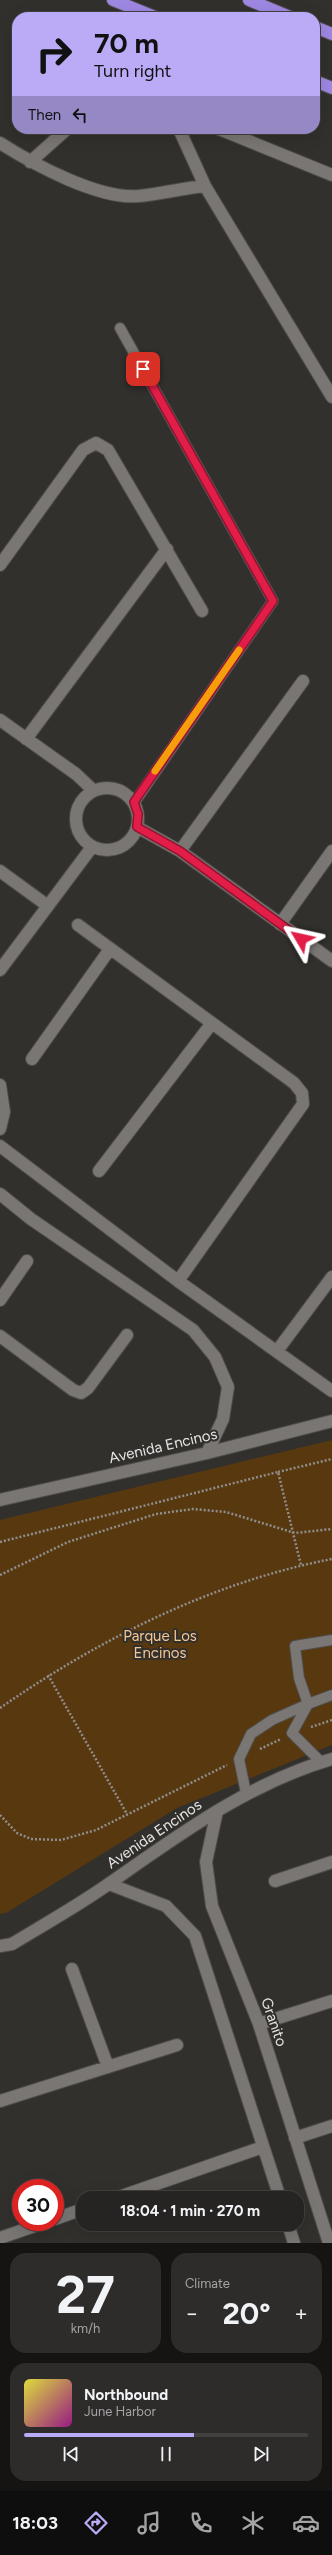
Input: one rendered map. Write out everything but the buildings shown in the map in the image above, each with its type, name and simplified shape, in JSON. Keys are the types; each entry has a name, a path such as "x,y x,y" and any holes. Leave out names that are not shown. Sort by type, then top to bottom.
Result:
{"highway":[{"path":"113,0 143,12"},
{"path":"249,0 278,12"},
{"path":"320,29 332,34"},
{"path":"320,83 332,88"}],"street":[{"path":"30,162 61,134"},
{"path":"181,134 205,186 332,397"},
{"path":"231,134 332,175"},
{"path":"0,143 30,162 111,194 138,196 205,186"},
{"path":"0,565 83,450 96,443 108,450 202,611"},
{"path":"26,739 167,549"},
{"path":"180,851 303,681"},
{"path":"0,720 76,774 94,791"},
{"path":"108,788 123,792 134,802 138,814 137,827 131,840 119,848 105,851 92,847 81,838 76,825 77,811 83,799 94,791 108,788"},
{"path":"137,827 180,851 332,962"},
{"path":"0,970 92,847"},
{"path":"280,924 332,852"},
{"path":"0,871 48,906"},
{"path":"78,925 294,1083 302,1093 303,1104 178,1281"},
{"path":"32,1059 110,949"},
{"path":"99,1171 212,1023"},
{"path":"0,1085 4,1112 0,1130"},
{"path":"0,1146 178,1281 332,1391"},
{"path":"0,1194 31,1219 192,1330 215,1357 228,1387 223,1419 207,1453"},
{"path":"0,1300 27,1261"},
{"path":"277,1352 332,1277"},
{"path":"0,1336 73,1390 81,1393 88,1388 127,1335"},
{"name":"Avenida Encinos","path":"0,1500 207,1453 332,1421"},
{"name":"Avenida Encinos","path":"0,1946 12,1944 109,1884 246,1793 327,1760"},
{"name":"Granito","path":"217,1811 206,1862 212,1906 259,2024 329,2243"},
{"path":"275,1881 332,1862"},
{"path":"109,1884 166,1906 195,1936 278,2191"},
{"path":"72,1969 108,2067"},
{"path":"259,2024 332,2001"},
{"path":"0,2101 177,2045"},
{"path":"295,2138 332,2126"},
{"path":"137,2191 264,2148"},
{"path":"64,2216 76,2212"},
{"path":"0,2238 20,2231"},
{"path":"290,2231 294,2243"}],"lane":[{"path":"120,328 273,601 134,802"},
{"path":"327,1760 292,1733 308,1704 299,1678 295,1646 332,1640"},
{"path":"246,1793 239,1759 251,1734 272,1720 332,1695"}],"path":[{"path":"0,1542 332,1459"},
{"path":"278,1472 295,1533 301,1565"},
{"path":"0,1575 68,1542 156,1514 193,1509 226,1512 295,1533 332,1529"},
{"path":"0,1708 48,1675 130,1630 193,1601 301,1565 332,1559"},
{"path":"48,1675 127,1814"},
{"path":"0,1815 17,1833 45,1842 61,1840 96,1830 292,1733 332,1720"}],"green space":[{"name":"Parque Los Encinos","path":"332,1440 332,1745 177,1808 6,1913 0,1914 0,1520"}],"slow traffic":[{"path":"155,771 239,650"}],"route":[{"path":"143,369 273,601 134,802 138,814 137,827 180,851 301,939"}]}
